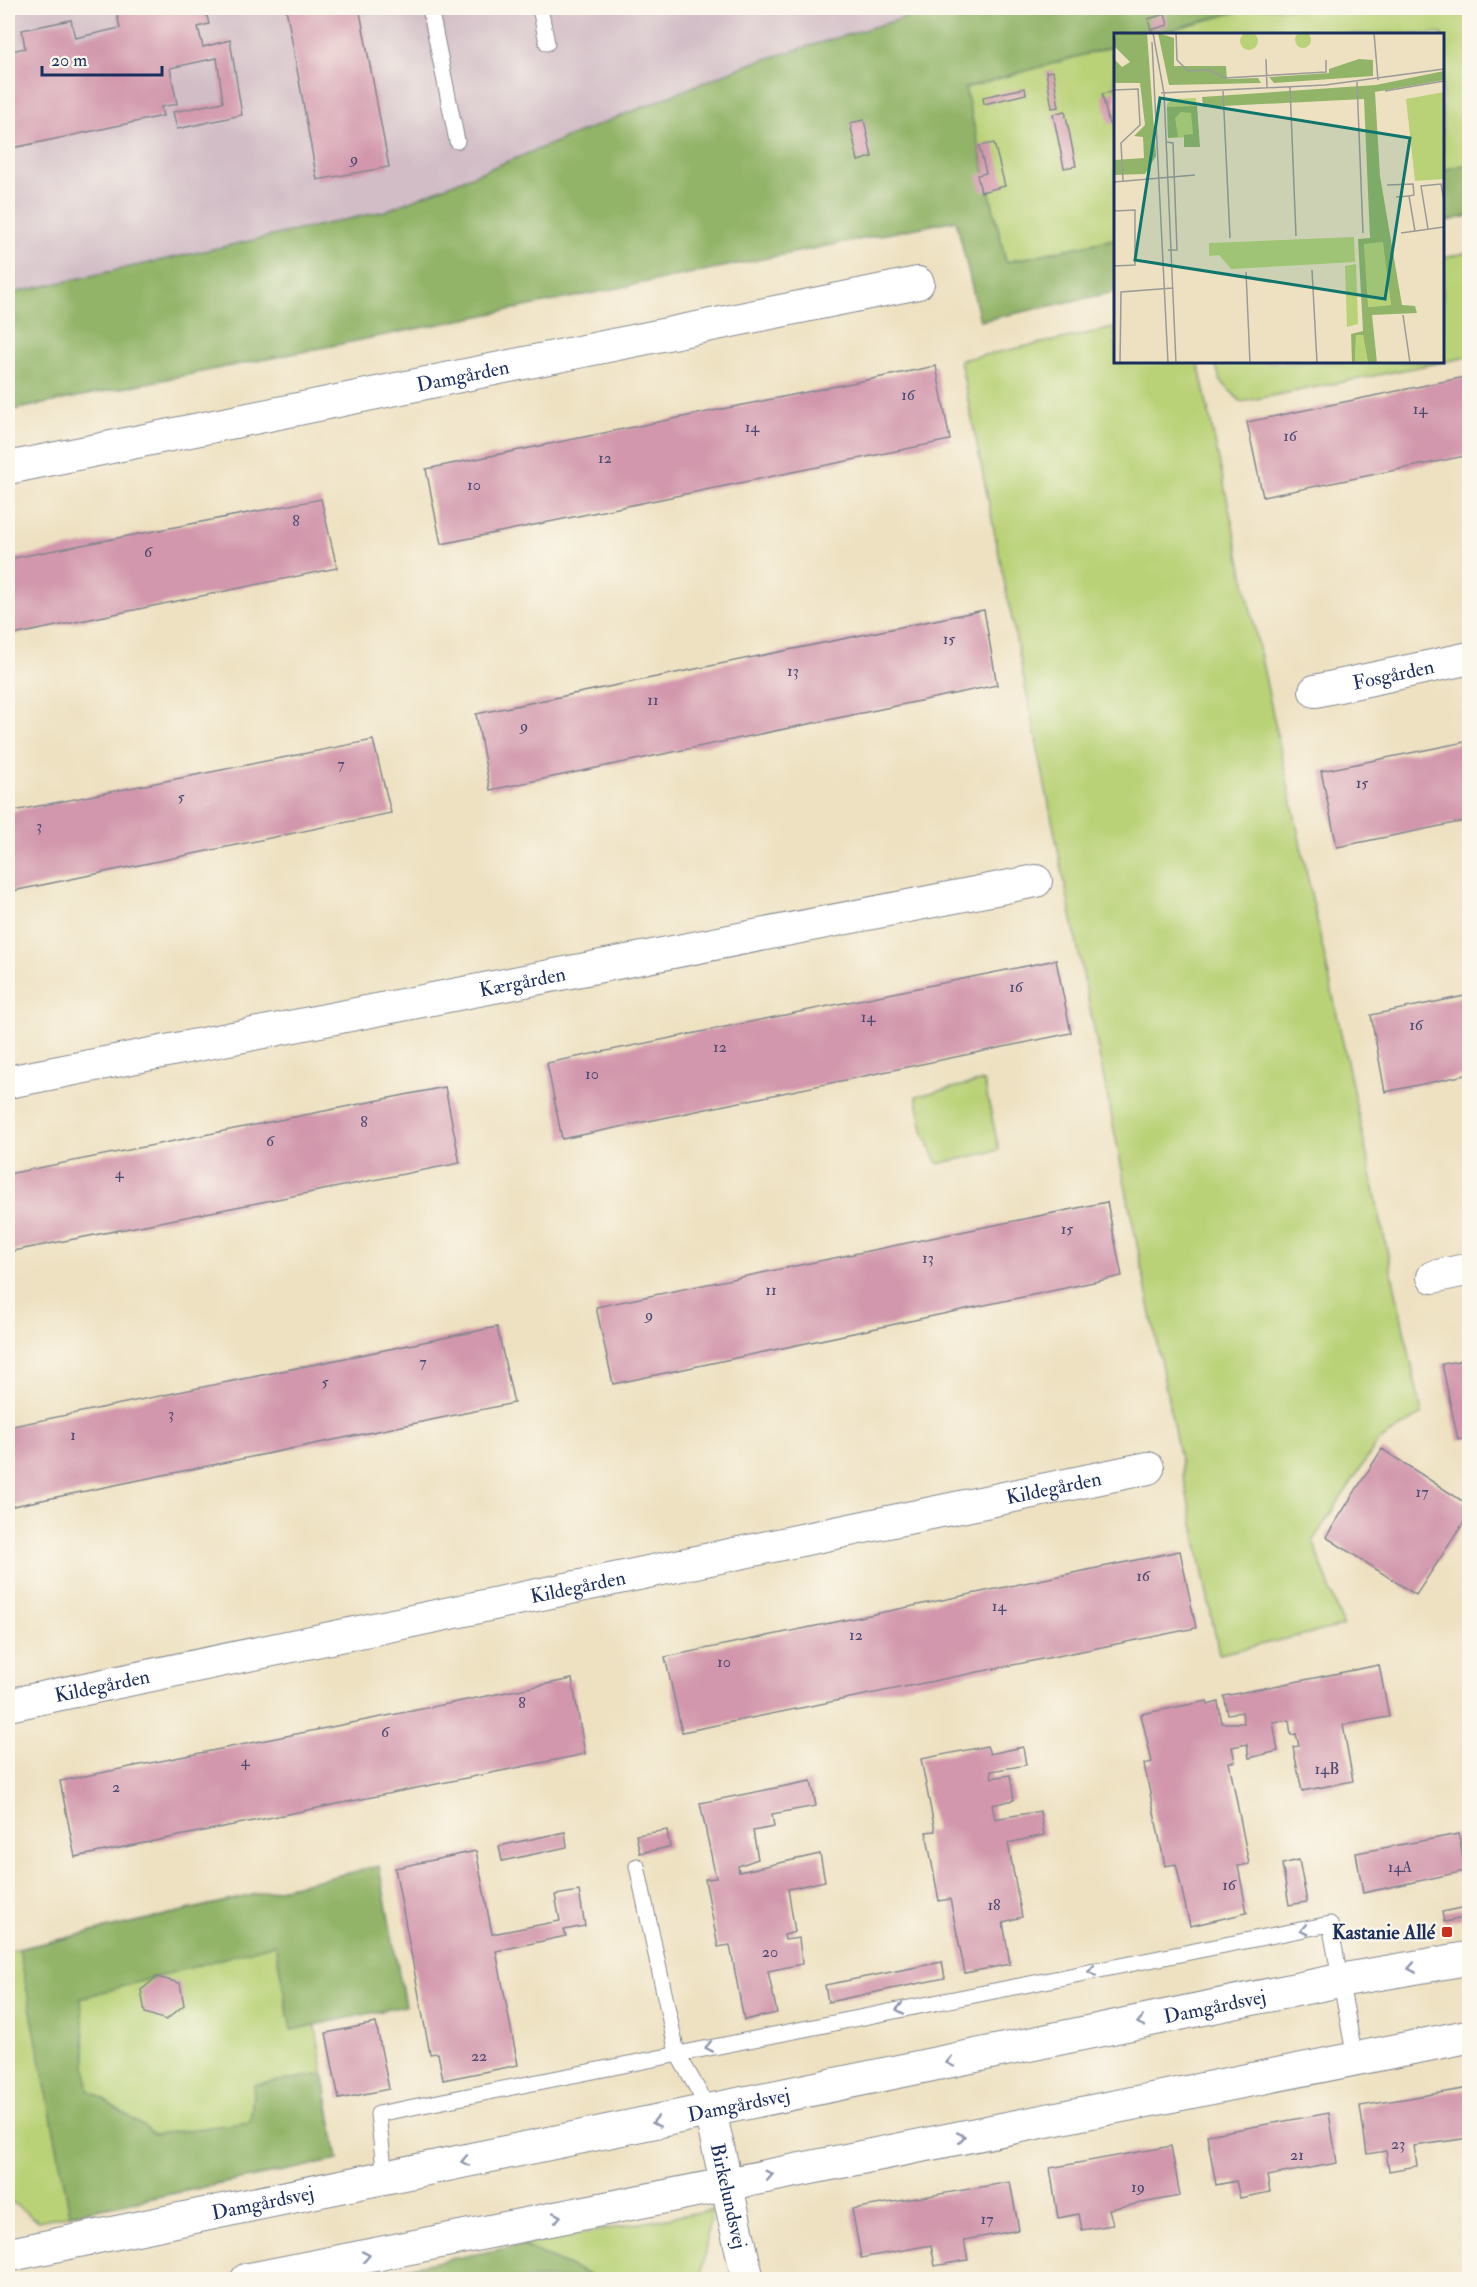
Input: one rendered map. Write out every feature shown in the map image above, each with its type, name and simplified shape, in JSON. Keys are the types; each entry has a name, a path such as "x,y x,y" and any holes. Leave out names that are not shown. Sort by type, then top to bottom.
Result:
{"street":[{"name":"Damgården","path":"8,468 918,283"},
{"name":"Fosgården","path":"1315,691 1470,658"},
{"name":"Kærgården","path":"8,1082 1036,881"},
{"path":"1433,1277 1470,1269"},
{"name":"Kildegården","path":"8,1705 1148,1468"},
{"name":"Damgårdsvej","path":"8,2255 1342,1980 1470,1958"},
{"path":"247,2280 1470,2036"},
{"name":"Birkelundsvej","path":"710,2111 748,2280"}],"lane":[{"path":"430,8 457,141"},
{"path":"540,8 547,43"},
{"path":"637,1866 677,2053 710,2111"},
{"path":"385,2177 378,2114 1330,1924 1355,2058"}],"shaded area":[{"path":"8,8 937,8 749,64 385,211 8,294"}],"green space":[{"path":"937,8 1251,8 1159,33 1114,33 1114,46 965,88 1006,262 1114,239 1114,292 980,321 956,220 8,411 8,294 385,211 749,64"},
{"path":"1251,8 1469,8 1469,164 1444,170 1444,33 1159,33"},
{"path":"1114,46 1114,239 1006,262 965,88"},
{"path":"1469,164 1469,216 1444,222 1444,170"},
{"path":"1469,252 1469,357 1444,362 1444,258"},
{"path":"1114,328 1114,363 1198,363 1422,1414 1378,1442 1313,1540 1343,1626 1219,1654 960,360"},
{"path":"1215,363 1439,363 1241,402 1220,380"},
{"path":"984,1081 999,1150 938,1164 924,1134 916,1096"},
{"path":"379,1866 405,2006 291,2030 275,1944 81,1998 88,2089 155,2134 250,2122 254,2085 323,2074 338,2160 70,2214 19,1949"},
{"path":"292,1886 338,2160 38,2221 8,2199 8,1951"},
{"path":"711,2210 701,2279 598,2279 521,2245"},
{"path":"521,2245 598,2279 351,2279"}],"building":[{"path":"205,8 209,24 198,27 203,47 230,40 242,115 177,129 173,112 223,102 217,58 170,68 177,104 161,107 163,116 8,149 8,52 25,48 22,30 71,20 75,38 120,28 116,10"},
{"path":"286,8 378,8 360,12 389,167 317,180"},
{"path":"1165,14 1168,25 1151,30 1148,19"},
{"path":"1053,71 1059,107 1052,108 1046,72"},
{"path":"1025,88 1026,94 984,104 983,97"},
{"path":"1114,91 1114,123 1109,124 1102,94"},
{"path":"1065,111 1076,166 1064,168 1053,114"},
{"path":"864,120 872,157 858,161 850,123"},
{"path":"994,143 1005,186 981,192 977,175 986,173 979,146"},
{"path":"936,366 950,440 441,544 426,469"},
{"path":"1470,376 1470,455 1263,497 1247,422"},
{"path":"321,499 337,568 8,636 8,559"},
{"path":"984,610 997,685 490,790 476,714"},
{"path":"373,740 391,813 8,892 8,812"},
{"path":"1470,741 1470,820 1337,847 1321,771"},
{"path":"1056,960 1071,1033 562,1139 547,1063"},
{"path":"1470,995 1470,1074 1385,1092 1371,1015"},
{"path":"445,1087 460,1163 8,1252 8,1174"},
{"path":"1107,1202 1122,1276 613,1384 596,1307"},
{"path":"497,1327 514,1403 8,1507 8,1427"},
{"path":"1470,1359 1470,1438 1458,1440 1442,1364"},
{"path":"1382,1449 1470,1506 1470,1513 1416,1595 1326,1537"},
{"path":"1180,1551 1196,1628 682,1732 665,1657"},
{"path":"1379,1665 1389,1717 1343,1725 1353,1781 1302,1791 1293,1747 1299,1746 1296,1734 1291,1735 1289,1720 1273,1722 1278,1751 1249,1758 1247,1744 1232,1747 1235,1762 1229,1762 1249,1864 1238,1866 1247,1913 1190,1926 1176,1864 1165,1866 1144,1764 1152,1762 1141,1714 1207,1701 1208,1705 1218,1702 1222,1723 1244,1723 1242,1712 1228,1714 1224,1696"},
{"path":"572,1679 585,1754 75,1857 60,1781"},
{"path":"987,1746 990,1754 1023,1747 1026,1765 991,1771 992,1778 1010,1775 1014,1800 992,1805 995,1819 1040,1811 1044,1835 1008,1843 1022,1917 1003,1922 1010,1964 965,1973 950,1899 939,1901 926,1832 935,1831 921,1759"},
{"path":"811,1781 816,1806 772,1814 774,1827 753,1831 758,1859 738,1866 739,1872 820,1854 825,1881 788,1889 795,1932 784,1935 785,1940 799,1938 802,1964 768,1971 777,2013 744,2020 730,1945 718,1947 705,1879 716,1878 700,1803"},
{"path":"667,1830 670,1847 640,1853 636,1835"},
{"path":"565,1832 567,1847 502,1861 499,1846"},
{"path":"1459,1834 1465,1871 1363,1893 1356,1853"},
{"path":"476,1851 492,1934 560,1921 555,1895 579,1891 585,1926 564,1930 566,1936 496,1951 518,2065 443,2080 438,2053 430,2054 395,1868"},
{"path":"1299,1860 1307,1902 1289,1905 1282,1864"},
{"path":"1462,1908 1464,1918 1444,1922 1442,1912"},
{"path":"942,1962 945,1978 828,2002 825,1985"},
{"path":"157,1977 180,1983 184,2005 166,2020 145,2013 141,1990"},
{"path":"376,2023 389,2089 339,2099 326,2033"},
{"path":"1470,2088 1470,2138 1414,2146 1417,2166 1389,2171 1386,2151 1367,2154 1360,2106"},
{"path":"1329,2113 1337,2163 1267,2176 1270,2192 1240,2198 1236,2181 1216,2185 1207,2135"},
{"path":"1171,2146 1180,2196 1109,2209 1113,2225 1082,2230 1079,2214 1058,2218 1050,2168"},
{"path":"1010,2182 1019,2230 964,2240 968,2260 935,2266 931,2245 861,2258 852,2209"}],"place":[{"name":"Kastanie Allé","path":"1447,1932"}]}
